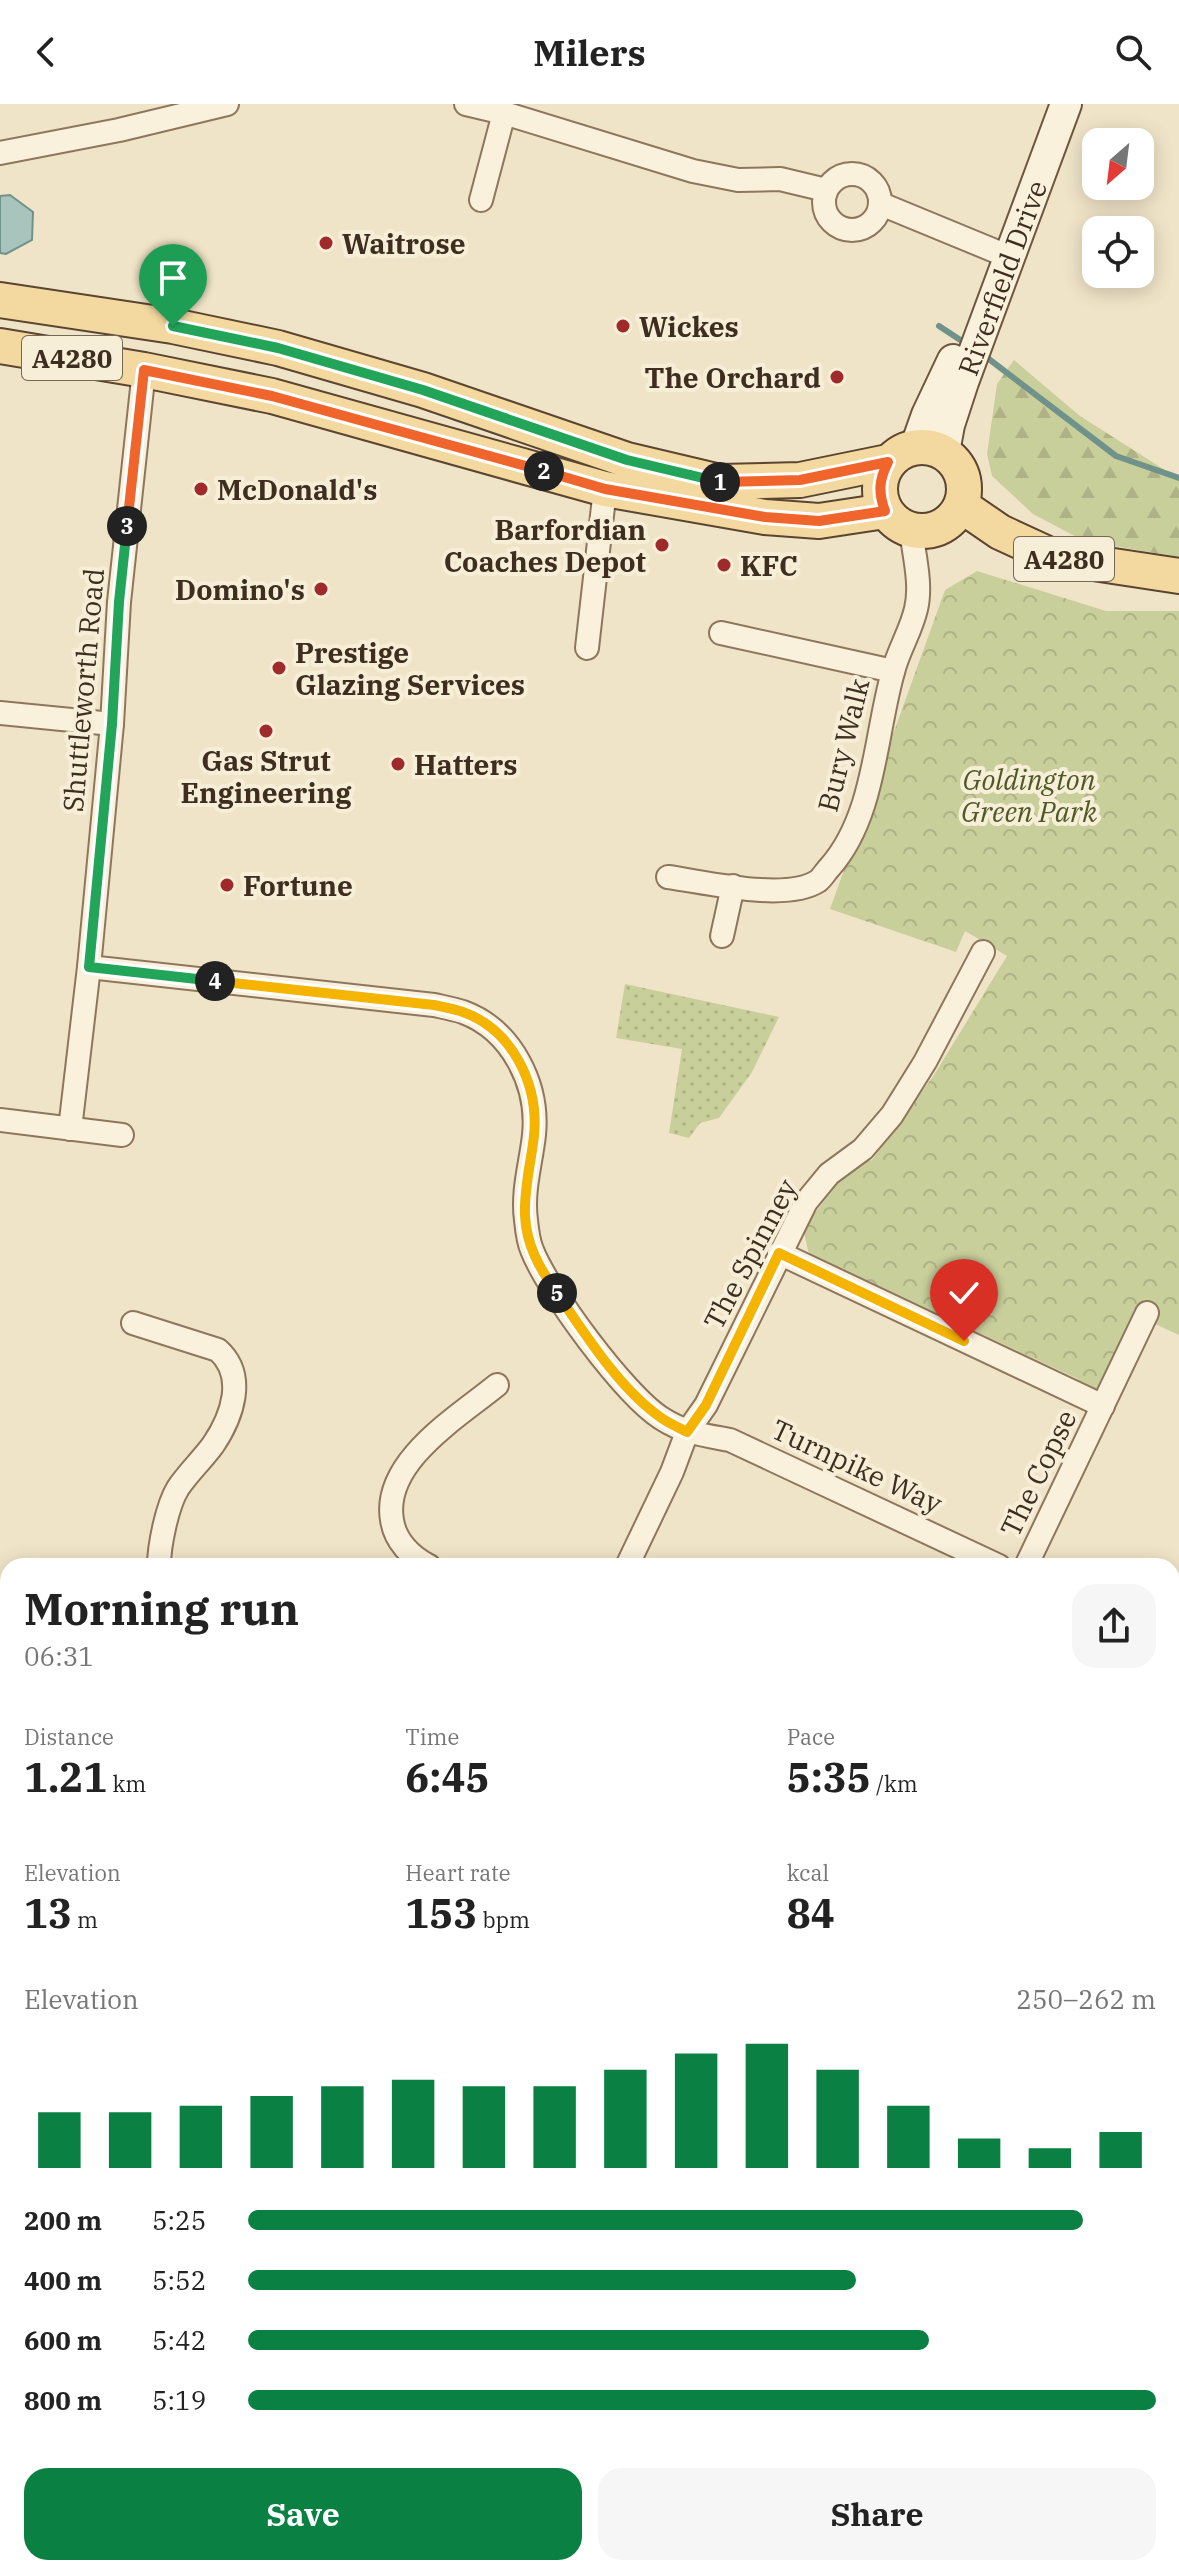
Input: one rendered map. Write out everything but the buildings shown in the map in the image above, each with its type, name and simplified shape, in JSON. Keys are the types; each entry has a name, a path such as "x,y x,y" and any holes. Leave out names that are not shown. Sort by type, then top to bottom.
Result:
{"main road":[{"name":"A4280","path":"0,300 173,326 278,348 423,390 627,460 720,482 800,480 925,440"},
{"name":"A4280","path":"0,346 144,370 272,396 605,489 765,517 898,521"},
{"path":"925,440 959,467 965,490 962,506 943,527 927,531 898,521 879,494 881,476 925,440"},
{"name":"A4280","path":"962,506 1000,532 1054,557 1179,576"}],"street":[{"path":"0,153 119,130 227,104"},
{"path":"466,104 693,171 738,180 780,179 826,190"},
{"name":"Riverfield Drive","path":"955,378 995,251 1047,104"},
{"name":"Riverfield Drive","path":"925,440 955,378 1066,104"},
{"path":"481,200 504,113"},
{"path":"856,173 864,175 877,188 881,204 872,222 854,231 844,229 828,218 824,209 826,190 839,176 856,173"},
{"path":"881,204 995,251"},
{"name":"Shuttleworth Road","path":"70,1129 89,967 112,724 119,602 144,370"},
{"path":"587,648 605,489"},
{"name":"Bury Walk","path":"668,877 761,891 794,890 818,881 840,856 857,823 876,756 893,671 917,608 898,521"},
{"path":"721,633 893,671"},
{"path":"0,713 112,724"},
{"path":"722,936 733,886"},
{"name":"The Spinney","path":"631,1558 672,1472 687,1432 706,1405 806,1202 829,1174 863,1149 892,1115 925,1062 983,952"},
{"path":"89,967 434,1005 465,1012 489,1027 512,1049 524,1070 533,1102 534,1133 525,1216 530,1247 541,1270 596,1348 634,1394 659,1416 687,1432"},
{"path":"0,1120 122,1135"},
{"name":"The Copse","path":"779,1253 1103,1406"},
{"name":"The Copse","path":"1030,1558 1147,1313"},
{"path":"133,1323 218,1350 228,1360 234,1377 233,1399 225,1424 212,1446 176,1491 165,1526 160,1558"},
{"path":"418,1558 404,1548 393,1530 390,1507 396,1483 425,1443 497,1385"},
{"name":"Turnpike Way","path":"687,1432 730,1440 982,1558"}],"green space":[{"path":"1014,360 1080,416 1179,479 1179,557 1084,541 1033,514 992,476 987,454 997,384"},
{"name":"Goldington Green Park","path":"977,571 1106,611 1179,611 1179,1335 1155,1324 1109,1420 1078,1379 809,1254 803,1229 850,1166 872,1160 934,1075 1007,956 965,931 956,952 830,909 945,590"},
{"path":"625,984 779,1017 752,1072 719,1118 700,1123 689,1138 669,1133 682,1049 616,1038"}],"water":[{"path":"10,195 33,212 32,240 6,254 0,253 0,196"}],"waterway":[{"path":"939,326 968,345"},
{"path":"981,353 1116,456 1179,478"}],"place":[{"name":"Waitrose","path":"326,243"},
{"name":"Wickes","path":"623,326"},
{"name":"The Orchard","path":"837,377"},
{"name":"McDonald's","path":"201,489"},
{"name":"Barfordian Coaches Depot","path":"662,545"},
{"name":"KFC","path":"724,565"},
{"name":"Domino's","path":"321,589"},
{"name":"Prestige Glazing Services","path":"279,668"},
{"name":"Gas Strut Engineering","path":"266,731"},
{"name":"Hatters","path":"398,764"},
{"name":"Fortune","path":"227,885"}],"route":[{"path":"173,326 278,348 423,390 627,460 720,482 800,480 888,462 881,476 879,494 885,511 819,521 765,517 605,489 272,396 144,370 119,602 112,724 89,967 434,1005 465,1012 489,1027 512,1049 524,1070 533,1102 534,1133 525,1216 530,1247 541,1270 596,1348 634,1394 659,1416 687,1432 706,1405 779,1253 964,1341"}]}
